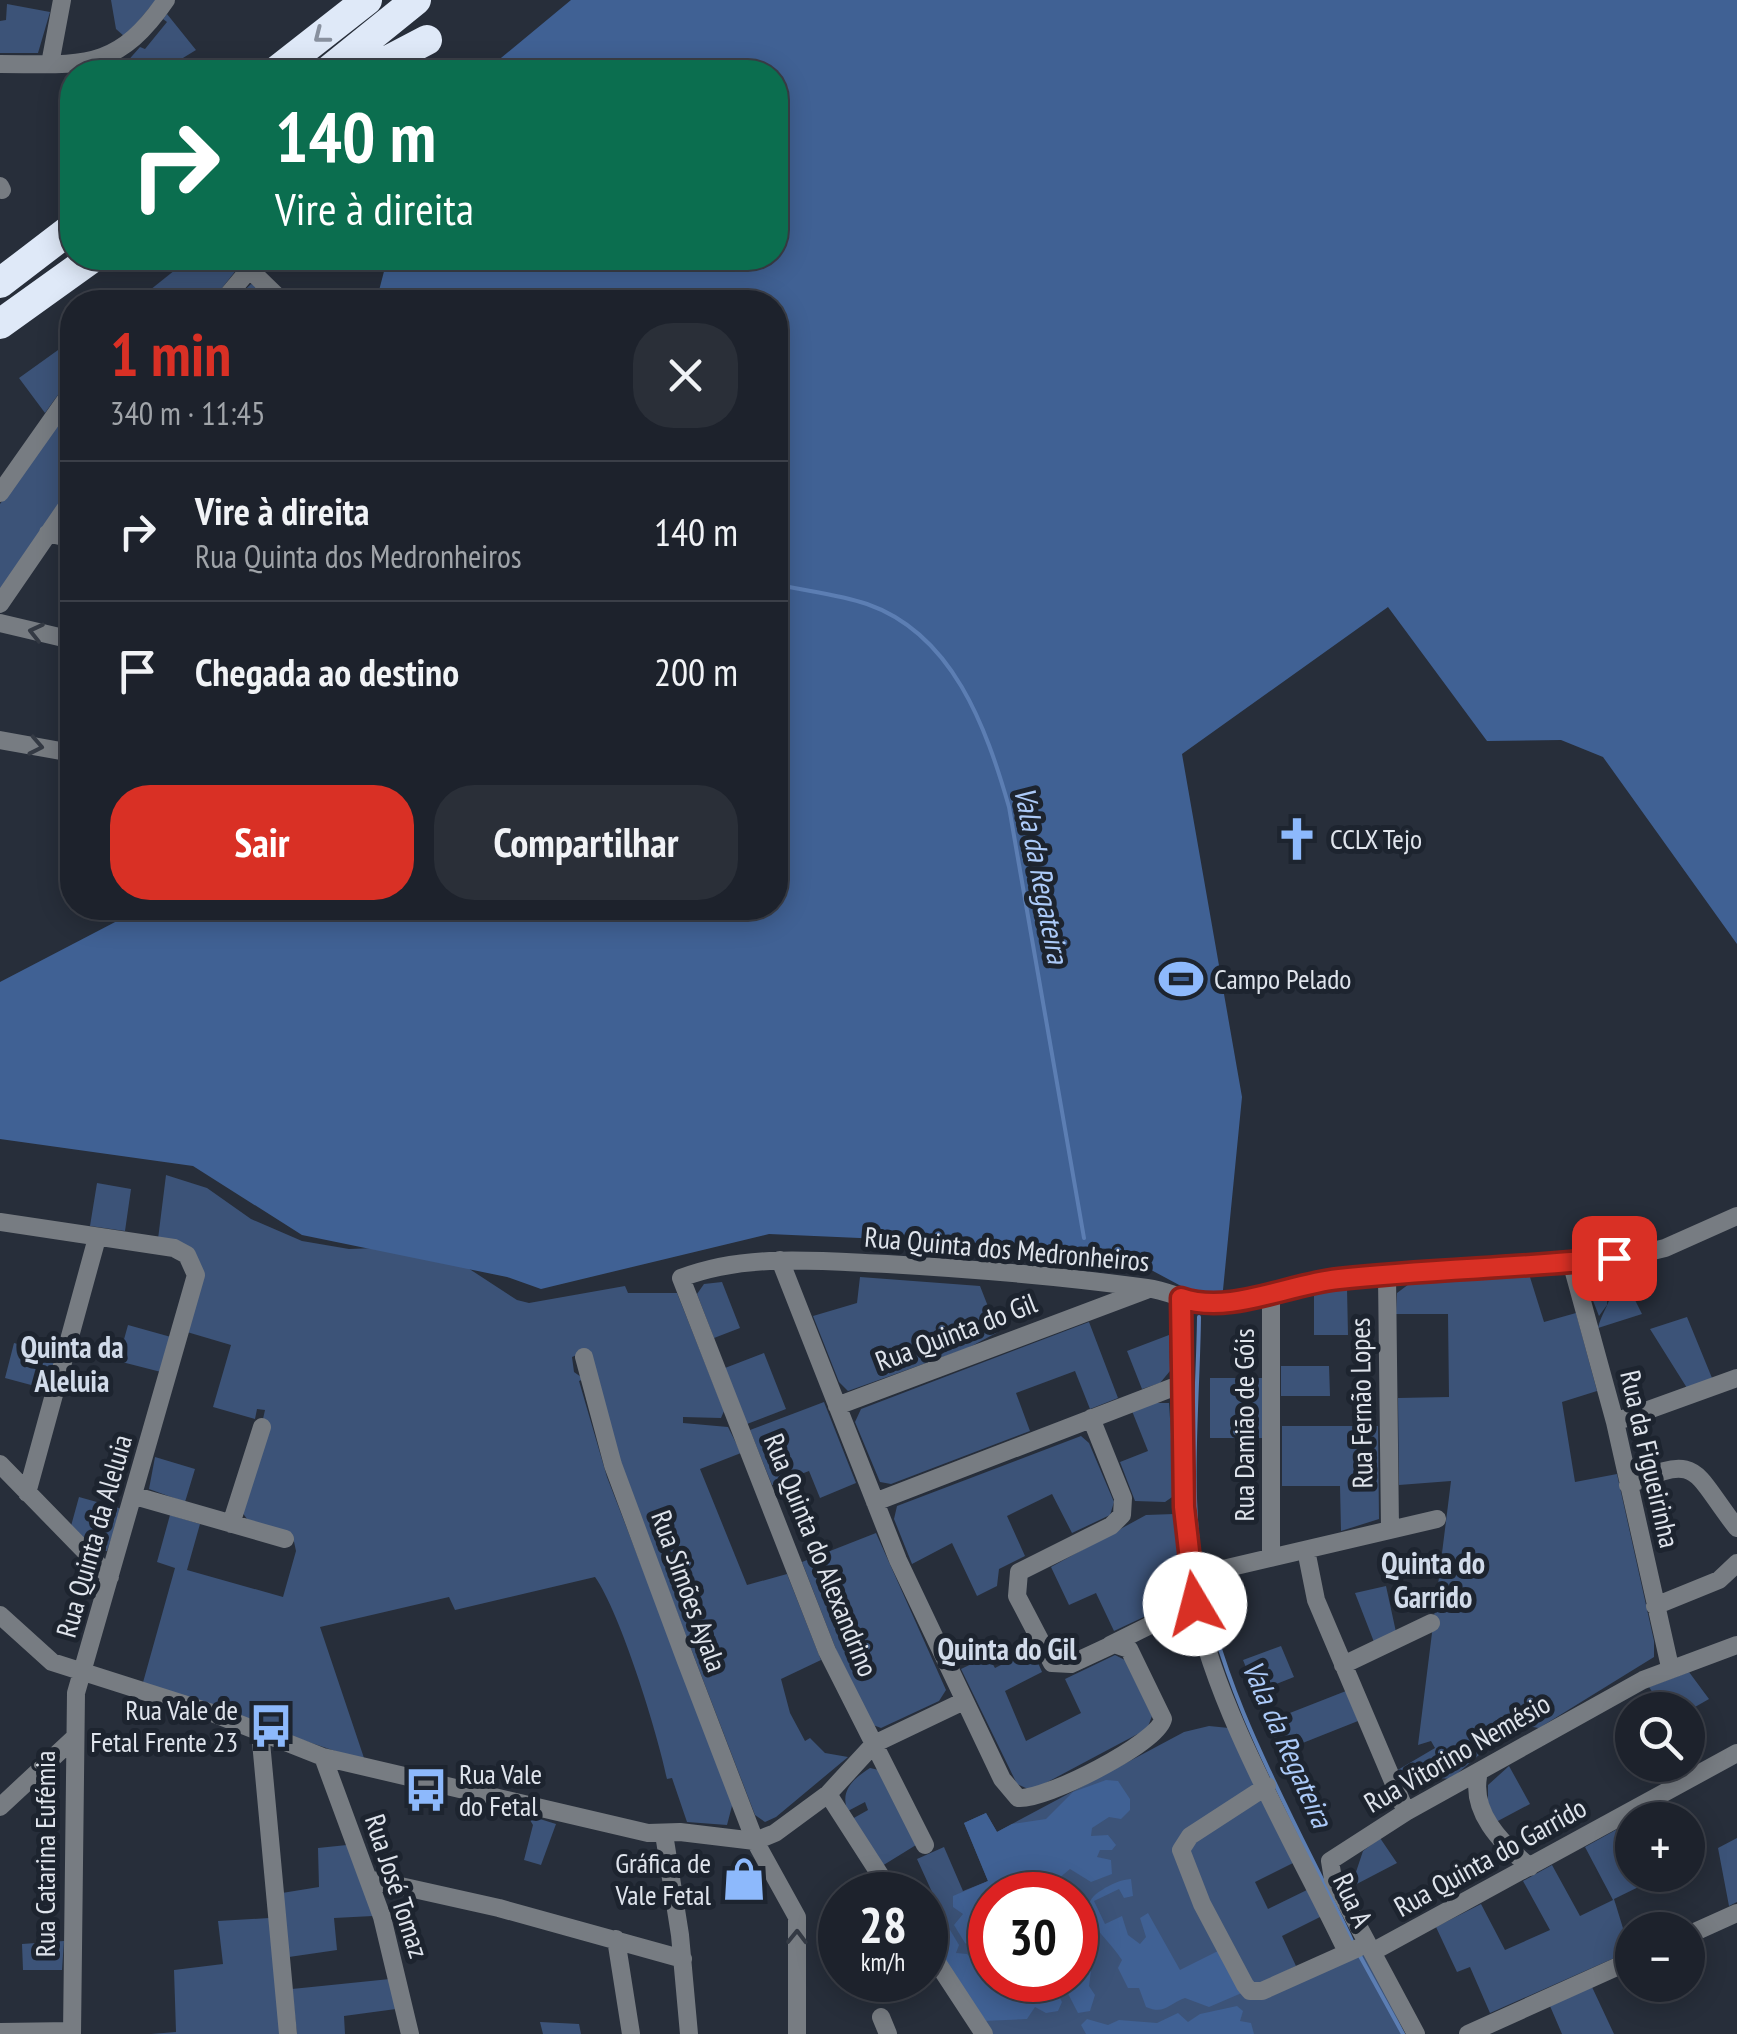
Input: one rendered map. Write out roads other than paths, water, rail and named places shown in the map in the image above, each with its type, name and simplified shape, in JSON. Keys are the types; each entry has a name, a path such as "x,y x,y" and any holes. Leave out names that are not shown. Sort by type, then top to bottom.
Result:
{"highway":[{"path":"290,60 368,0"},
{"path":"343,60 416,0"},
{"path":"389,60 428,40"},
{"path":"0,264 60,222"},
{"path":"0,283 60,237"},
{"path":"0,324 75,270"},
{"path":"0,338 56,284"}],"street":[{"path":"50,64 62,0"},
{"path":"102,60 120,52 166,0"},
{"path":"0,64 60,64"},
{"path":"232,290 248,270"},
{"path":"0,493 60,408"},
{"path":"0,604 60,516"},
{"path":"48,533 60,536"},
{"path":"0,623 60,637"},
{"path":"0,740 60,751"},
{"name":"Rua Quinta dos Medronheiros","path":"681,1278 716,1266 780,1260 950,1268 1150,1288 1214,1304 1339,1278 1572,1264 1655,1250 1737,1216"},
{"path":"0,1222 97,1238 27,1493"},
{"name":"Rua Quinta da Aleluia","path":"83,1676 196,1275 187,1254 174,1248 97,1238"},
{"path":"780,1260 875,1502 964,1702 1008,1790 1018,1798 1045,1795 1150,1738 1162,1727 1161,1711 1129,1650 1121,1644 1105,1647"},
{"name":"Rua da Figueirinha","path":"1572,1264 1614,1422 1670,1667"},
{"name":"Rua Fernão Lopes","path":"1387,1276 1390,1529"},
{"name":"Rua Quinta do Alexandrino","path":"681,1278 827,1651 925,1845"},
{"name":"Rua Quinta do Gil","path":"837,1406 1150,1288"},
{"name":"Rua Damião de Góis","path":"1271,1293 1272,1558"},
{"name":"Rua A","path":"1181,1298 1179,1384 1184,1507 1195,1604 1216,1673 1346,1950"},
{"name":"Rua Simões Ayala","path":"584,1356 613,1464 755,1841 797,1917 797,2034"},
{"path":"1614,1422 1737,1378"},
{"path":"875,1502 1179,1384"},
{"path":"1091,1418 1123,1498 1122,1514 1111,1526 1028,1566 1015,1584 1052,1662 1071,1664 1195,1604"},
{"path":"231,1524 262,1427"},
{"path":"0,1464 110,1577"},
{"path":"1628,1486 1674,1466 1688,1469 1737,1528"},
{"path":"134,1496 286,1539"},
{"path":"1223,1569 1436,1519"},
{"path":"1306,1550 1316,1600 1406,1812"},
{"path":"1656,1606 1719,1580 1737,1564"},
{"path":"0,1616 52,1662 83,1676 260,1732 323,1757 626,1829 664,1834 755,1841 788,1825 828,1794 874,1744 964,1702"},
{"path":"1343,1666 1431,1623"},
{"name":"Rua Vitorino Nemésio","path":"1416,2034 1333,1880 1330,1861 1406,1812 1670,1667 1737,1645"},
{"name":"Rua Catarina Eufémia","path":"72,2033 73,1739 76,1694 83,1676"},
{"path":"260,1732 288,2034"},
{"path":"0,1806 73,1739"},
{"name":"Rua Quinta do Garrido","path":"1267,1786 1184,1843 1183,1861 1202,1904 1250,1991 1262,1991 1346,1950 1372,1949 1737,1753"},
{"name":"Rua José Tomaz","path":"323,1757 369,1879 410,2034"},
{"path":"1478,1772 1476,1794 1484,1817 1530,1866"},
{"path":"828,1794 879,1872"},
{"path":"664,1834 683,1959 689,2034"},
{"path":"369,1879 683,1959"},
{"path":"1705,1930 1735,1921"},
{"path":"616,1939 631,2034"},
{"path":"1468,2034 1615,1968"},
{"path":"948,1979 984,2034"},
{"path":"0,2032 72,2033"}],"waterway":[{"name":"Vala da Regateira","path":"788,587 867,604 897,618 944,660 977,716 1009,807 1084,1238"},
{"name":"Vala da Regateira","path":"1199,1317 1195,1501 1209,1609 1241,1708 1353,1943"},
{"path":"1360,1956 1403,2034"}],"place":[{"name":"CCLX Tejo","path":"1297,839"},
{"name":"Campo Pelado","path":"1181,979"},
{"name":"Rua Vale de Fetal Frente 23","path":"271,1726"},
{"name":"Rua Vale do Fetal","path":"426,1790"},
{"name":"Gráfica de Vale Fetal","path":"744,1879"}],"district":[{"name":"Quinta da Aleluia","path":"72,1365"},
{"name":"Quinta do Garrido","path":"1433,1581"},
{"name":"Quinta do Gil","path":"1007,1650"}]}
